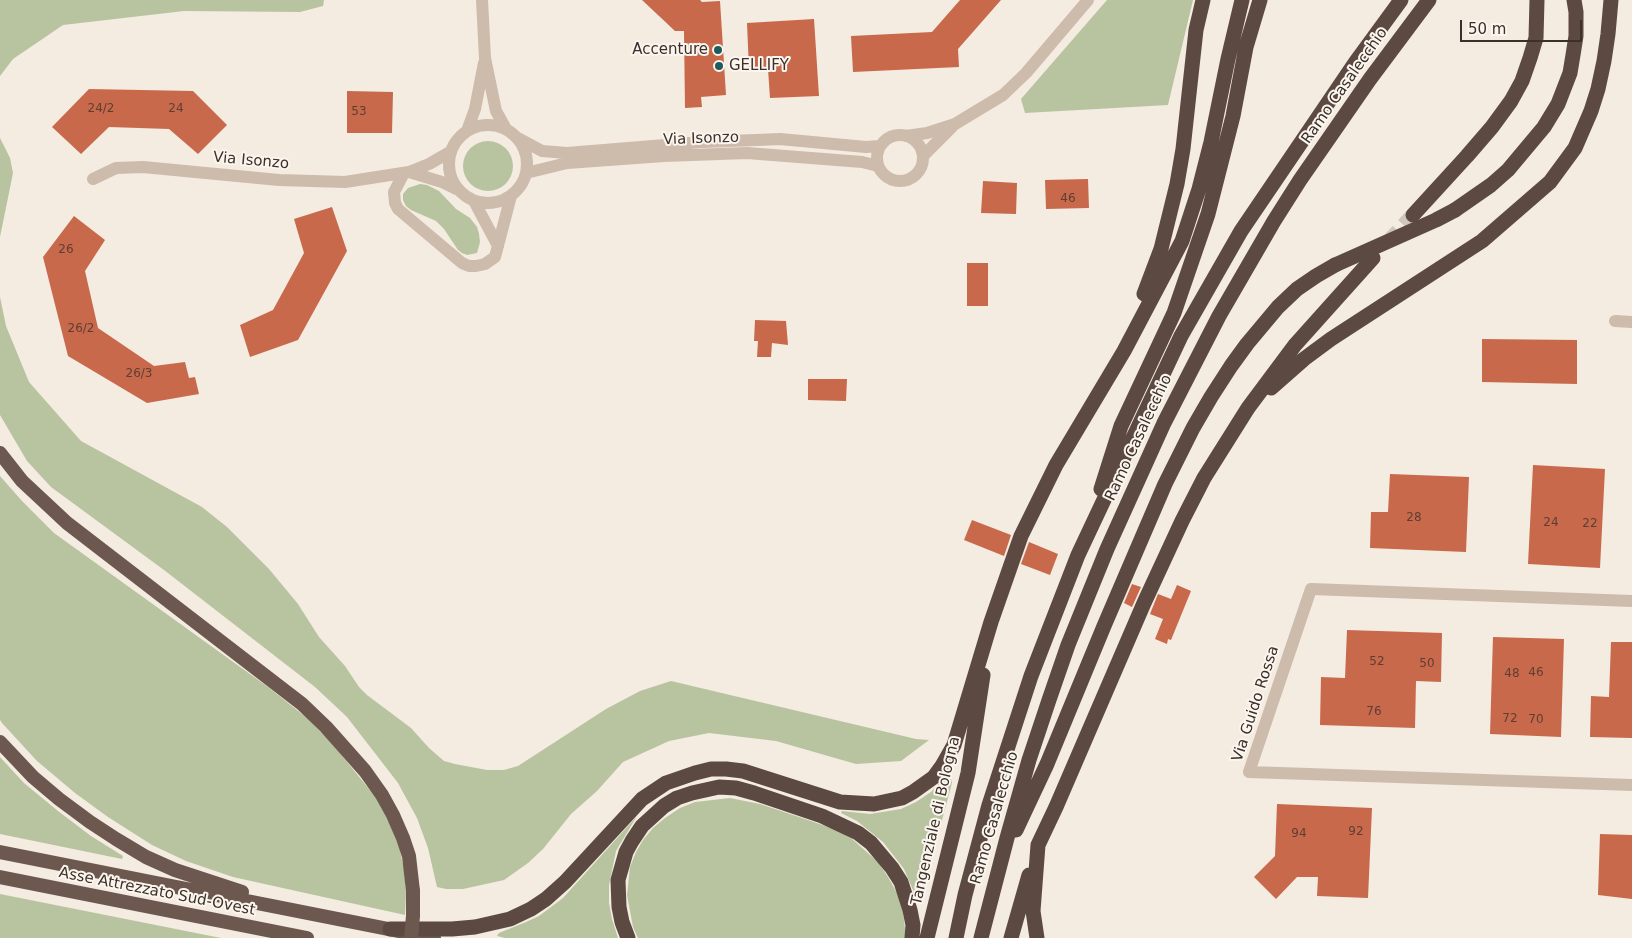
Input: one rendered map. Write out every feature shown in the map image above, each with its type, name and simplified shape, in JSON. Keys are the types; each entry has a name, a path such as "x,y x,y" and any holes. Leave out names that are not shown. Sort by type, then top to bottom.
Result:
{"highway":[{"path":"1124,351 1161,249 1172,210 1183,149 1192,56 1203,0"},
{"path":"390,929 475,927 510,919 531,909 566,882 642,799 666,783 695,772 726,769 743,771 821,797 858,804 889,802 913,792 934,777 954,744 1015,550 1056,465 1124,351 1182,241 1211,142 1242,0"},
{"path":"1078,555 1121,426 1174,313 1208,214 1233,116 1246,46 1260,0"},
{"name":"Ramo Casalecchio","path":"956,938 1006,749 1031,676 1078,555 1181,336 1241,231 1354,64 1402,0"},
{"name":"Ramo Casalecchio","path":"981,938 1029,760 1068,645 1111,540 1164,423 1219,316 1274,221 1300,180 1370,80 1429,0"},
{"path":"1413,215 1479,142 1510,101 1522,81 1536,38 1537,0"},
{"path":"999,868 1047,764 1164,484 1211,396 1231,366 1267,320 1297,290 1335,265 1455,210 1491,185 1508,170 1544,127 1558,104 1570,73 1576,36 1574,0"},
{"path":"1248,408 1304,359 1331,339 1482,241 1550,182 1575,148 1591,111 1604,61 1611,0"},
{"path":"1011,938 1038,845 1144,603 1204,478 1248,408 1295,345 1373,258"},
{"path":"0,453 22,481 67,522 302,704 326,727 365,771 393,814 408,856 413,891 411,938"},
{"name":"Tangenziale di Bologna","path":"926,938 968,773 991,622"},
{"path":"0,742 34,777 59,799 90,822 146,857 175,870 298,910 434,938"},
{"path":"628,938 619,908 618,880 626,852 632,841 642,826 664,806 692,792 719,787 736,788 754,793 822,816 858,833 872,843 901,882 910,910 912,938"},
{"path":"1037,938 1033,911 1038,845"},
{"name":"Asse Attrezzato Sud-Ovest","path":"0,852 298,910"},
{"name":"Asse Attrezzato Sud-Ovest","path":"0,877 307,938"}],"street":[{"path":"474,202 493,203 511,196 523,182 526,173 526,156 521,143 506,129 496,111 485,58 482,0"},
{"path":"923,156 955,124 1002,95 1026,73 1088,0"},
{"path":"467,131 475,109 485,58"},
{"path":"906,136 927,133 955,124"},
{"path":"456,188 448,170 450,152 462,134 473,128 486,125 506,129"},
{"path":"906,136 918,143 923,156 922,167 912,178 905,181 892,180 886,177 878,166 877,156 880,146 892,137 906,136"},
{"name":"Via Isonzo","path":"516,137 542,151 567,153 694,143 780,139 866,147 880,146"},
{"path":"450,152 407,173 394,192 395,203 398,210 462,263 476,266 485,264 495,257 511,196"},
{"name":"Via Isonzo","path":"526,173 567,163 664,156 746,153 862,162 878,166"},
{"name":"Via Isonzo","path":"93,180 116,168 143,167 318,182 345,182 407,173"},
{"path":"407,173 442,182 456,188 474,202 497,249"},
{"path":"1615,322 1632,322"},
{"name":"Via Guido Rossa","path":"1632,601 1311,589 1249,772 1632,785"}],"green space":[{"path":"0,0 324,0 323,6 300,12 184,11 63,25 13,59 0,76"},
{"path":"1107,0 1193,0 1168,105 1025,113 1021,99"},
{"path":"0,138 10,158 13,173 0,237"},
{"path":"483,141 493,141 506,148 513,161 513,171 506,184 493,191 483,191 474,187 467,180 463,171 463,161 467,152 474,145"},
{"path":"420,184 439,191 456,209 470,218 477,227 479,234 480,242 477,253 467,255 462,253 436,221 406,206 403,194 408,188"},
{"path":"0,297 6,326 29,382 81,441 202,507 227,527 269,569 298,604 319,637 345,666 359,687 411,728 444,761 487,770 504,770 518,766 606,709 640,691 671,681 916,739 929,740 901,761 856,764 776,741 709,733 669,741 623,762 597,791 571,814 543,849 528,863 504,880 463,889 437,887 428,848 417,818 398,783 347,717 315,687 164,570 51,487 27,461 0,415"},
{"path":"0,476 54,533 268,687 307,718 331,742 377,799 390,824 399,846 404,869 405,915 233,877 186,861 152,845 108,817 75,793 37,761 0,720"},
{"path":"0,757 24,783 91,836 123,856 122,859 0,834"},
{"path":"948,777 952,783 921,898 916,897 904,869 883,842 857,821 841,813 842,811 870,814 901,809 931,792 941,781"},
{"path":"730,798 760,804 834,829 851,838 878,862 897,893 903,911 906,938 638,938 633,927 627,895 630,867 643,840 653,828 680,808 695,802"},
{"path":"637,816 616,851 609,885 609,903 618,938 505,938 497,936 499,933 539,916 563,898"},
{"path":"0,894 221,938 0,938"}],"building":[{"path":"642,0 720,1 726,95 701,97 702,107 685,108 684,31 675,31"},
{"path":"960,0 1001,0 958,49 959,67 853,72 851,36 932,32"},
{"path":"814,19 819,96 770,98 768,69 749,70 747,23"},
{"path":"89,89 193,91 227,125 198,154 169,129 109,127 81,154 52,127"},
{"path":"347,91 393,92 392,133 347,133"},
{"path":"1088,179 1089,208 1046,209 1045,180"},
{"path":"983,181 1017,183 1016,214 981,213"},
{"path":"332,207 347,251 298,340 250,357 240,325 273,310 304,253 294,219"},
{"path":"74,216 105,240 85,271 98,328 154,366 185,362 189,378 195,377 199,394 147,403 68,356 43,257"},
{"path":"967,263 988,263 988,306 967,306"},
{"path":"755,320 786,321 788,345 772,343 771,357 757,357 758,341 754,341"},
{"path":"1482,339 1577,340 1577,384 1482,382"},
{"path":"808,379 847,379 846,401 808,400"},
{"path":"1533,465 1605,469 1600,568 1528,564"},
{"path":"1390,474 1469,477 1466,552 1370,548 1371,512 1388,512"},
{"path":"972,520 1011,535 1004,556 964,540"},
{"path":"1029,542 1058,554 1050,575 1021,564"},
{"path":"1132,584 1141,587 1132,607 1124,603"},
{"path":"1177,585 1191,591 1171,640 1168,639 1167,644 1155,639 1163,619 1150,614 1158,594 1171,599"},
{"path":"1347,630 1442,633 1441,682 1416,681 1415,728 1320,725 1321,677 1345,678"},
{"path":"1493,637 1564,639 1561,737 1490,734"},
{"path":"1611,642 1632,642 1632,738 1590,737 1591,696 1609,697"},
{"path":"1277,804 1372,808 1368,898 1317,896 1318,877 1297,877 1276,899 1254,877 1275,856"},
{"path":"1600,834 1632,835 1632,899 1598,895"}],"tunnel":[{"path":"1388,242 1413,215"}],"place":[{"name":"Accenture","path":"718,50"},
{"name":"GELLIFY","path":"719,66"}]}
